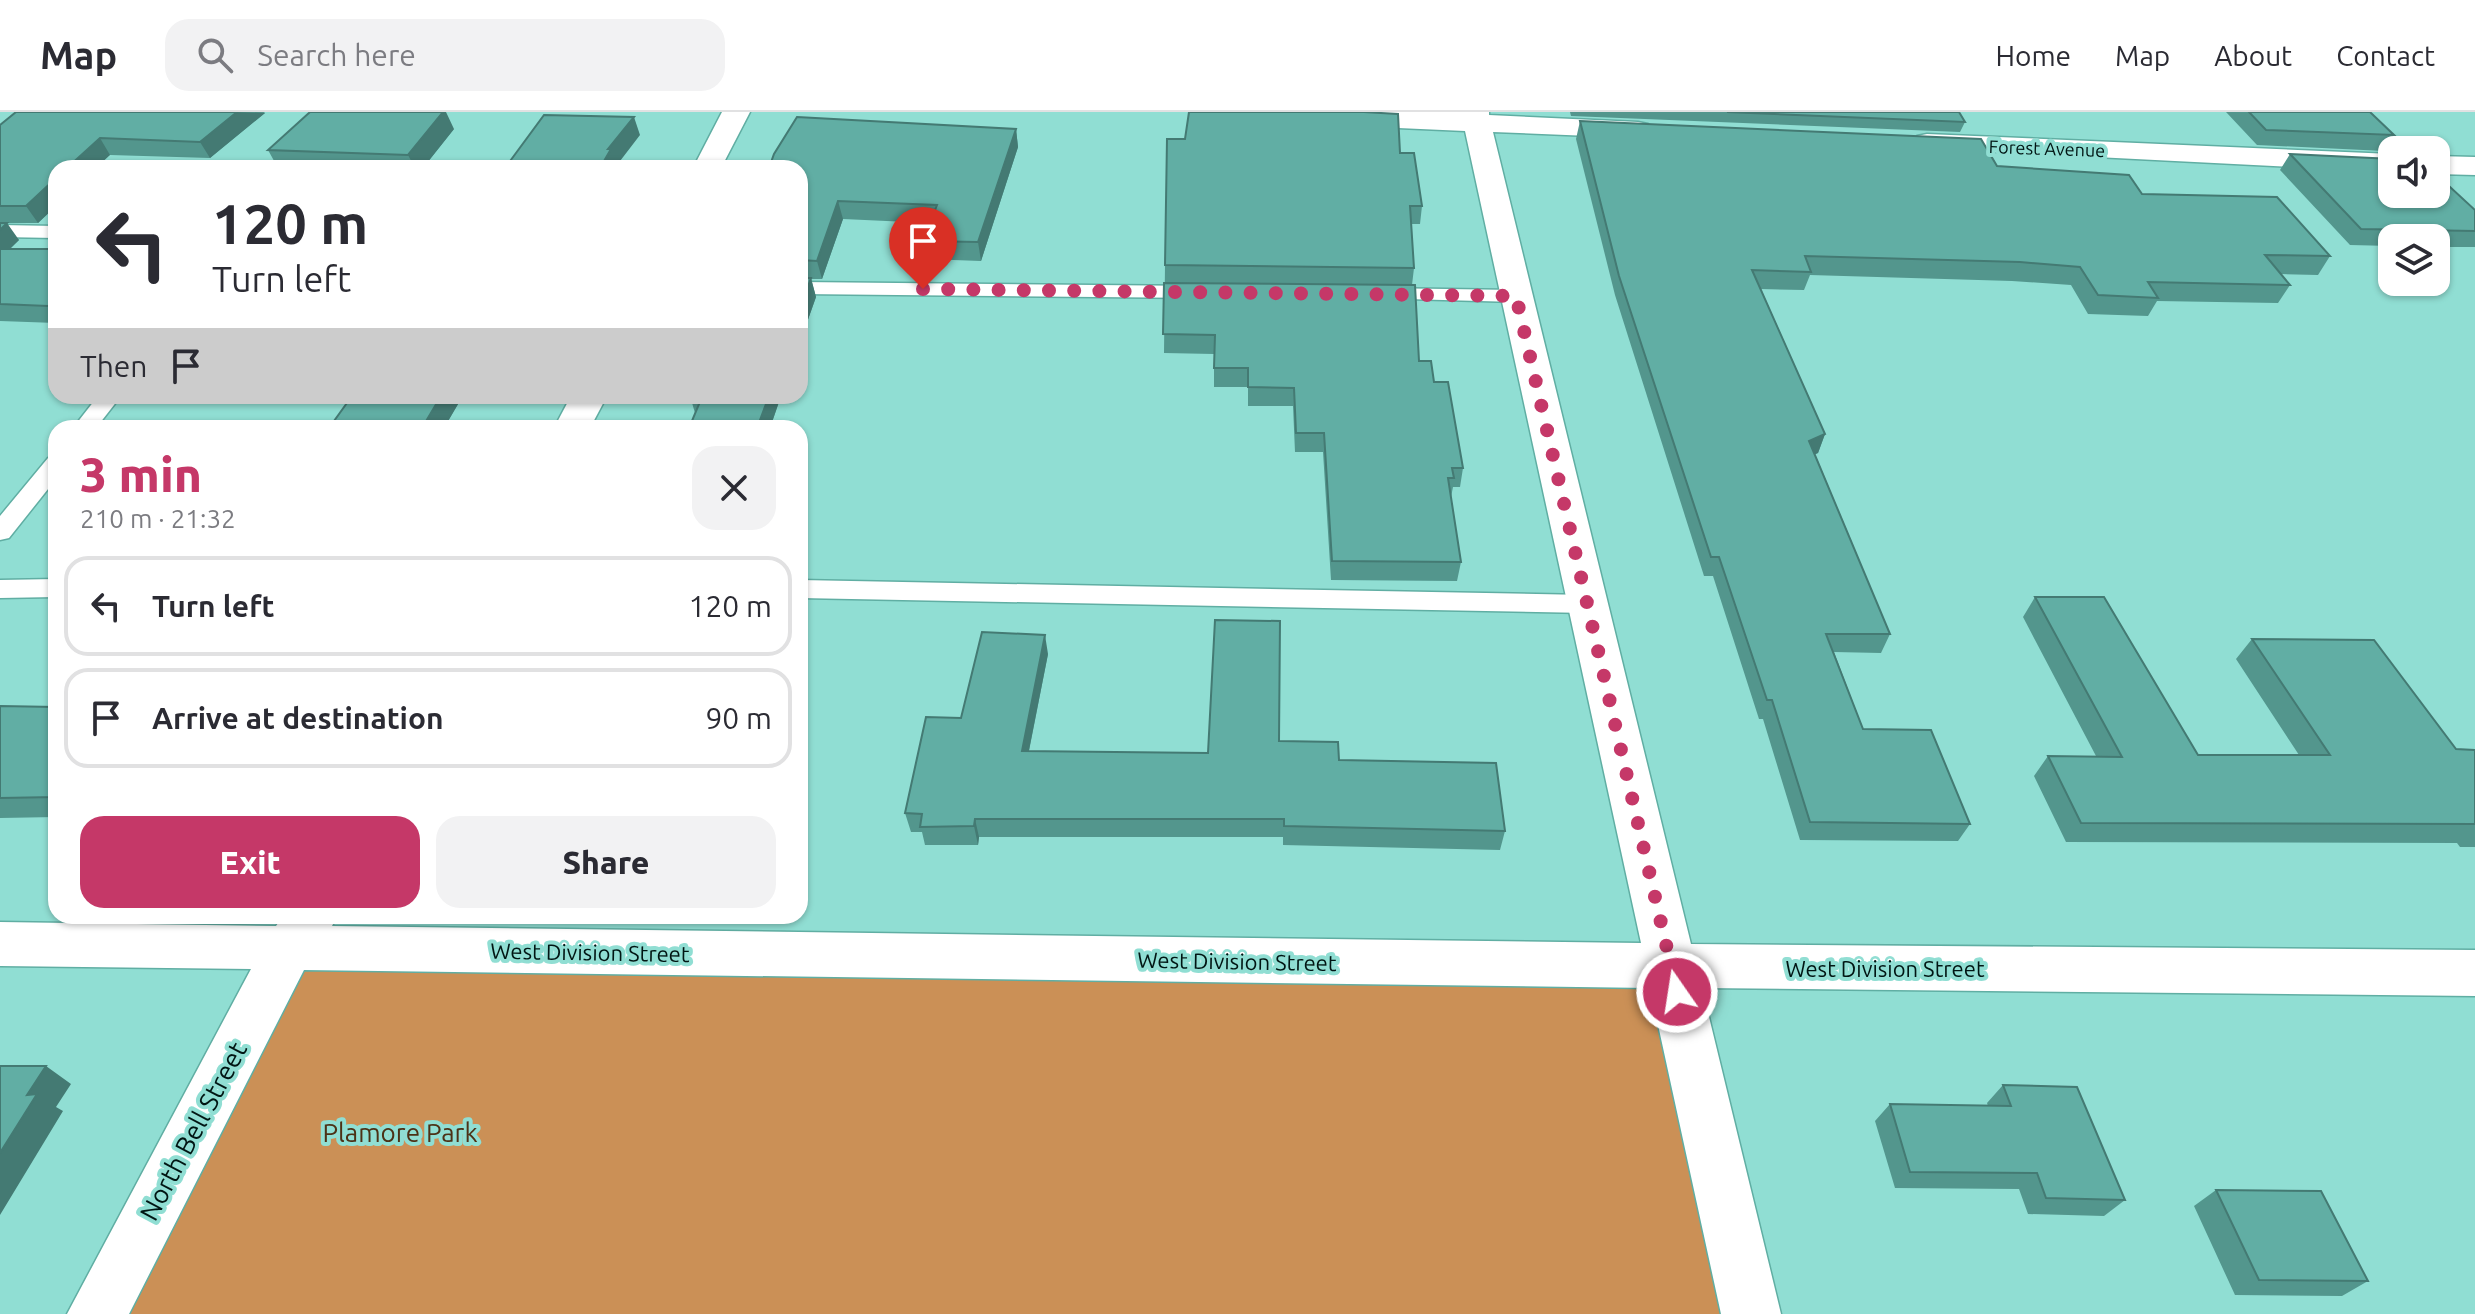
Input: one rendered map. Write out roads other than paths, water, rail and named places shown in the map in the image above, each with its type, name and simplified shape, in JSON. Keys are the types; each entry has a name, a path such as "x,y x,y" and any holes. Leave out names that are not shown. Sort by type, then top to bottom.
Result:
{"street":[{"path":"711,160 736,112"},
{"path":"1223,112 1476,118 1657,131"},
{"path":"1476,118 1751,1314"},
{"name":"Forest Avenue","path":"1897,141 2378,162"},
{"path":"2450,165 2475,166"},
{"name":"West Division Street","path":"0,944 300,932 1671,966 2475,973"},
{"name":"North Bell Street","path":"97,1314 300,932"}],"lane":[{"path":"0,231 48,232"},
{"path":"808,288 1224,292"},
{"path":"1351,294 1516,296"},
{"path":"90,420 104,404"},
{"path":"0,532 48,473"},
{"path":"0,589 48,588"},
{"path":"808,589 1587,604"}],"park label":[{"name":"Plamore Park","path":"400,1132"}]}
